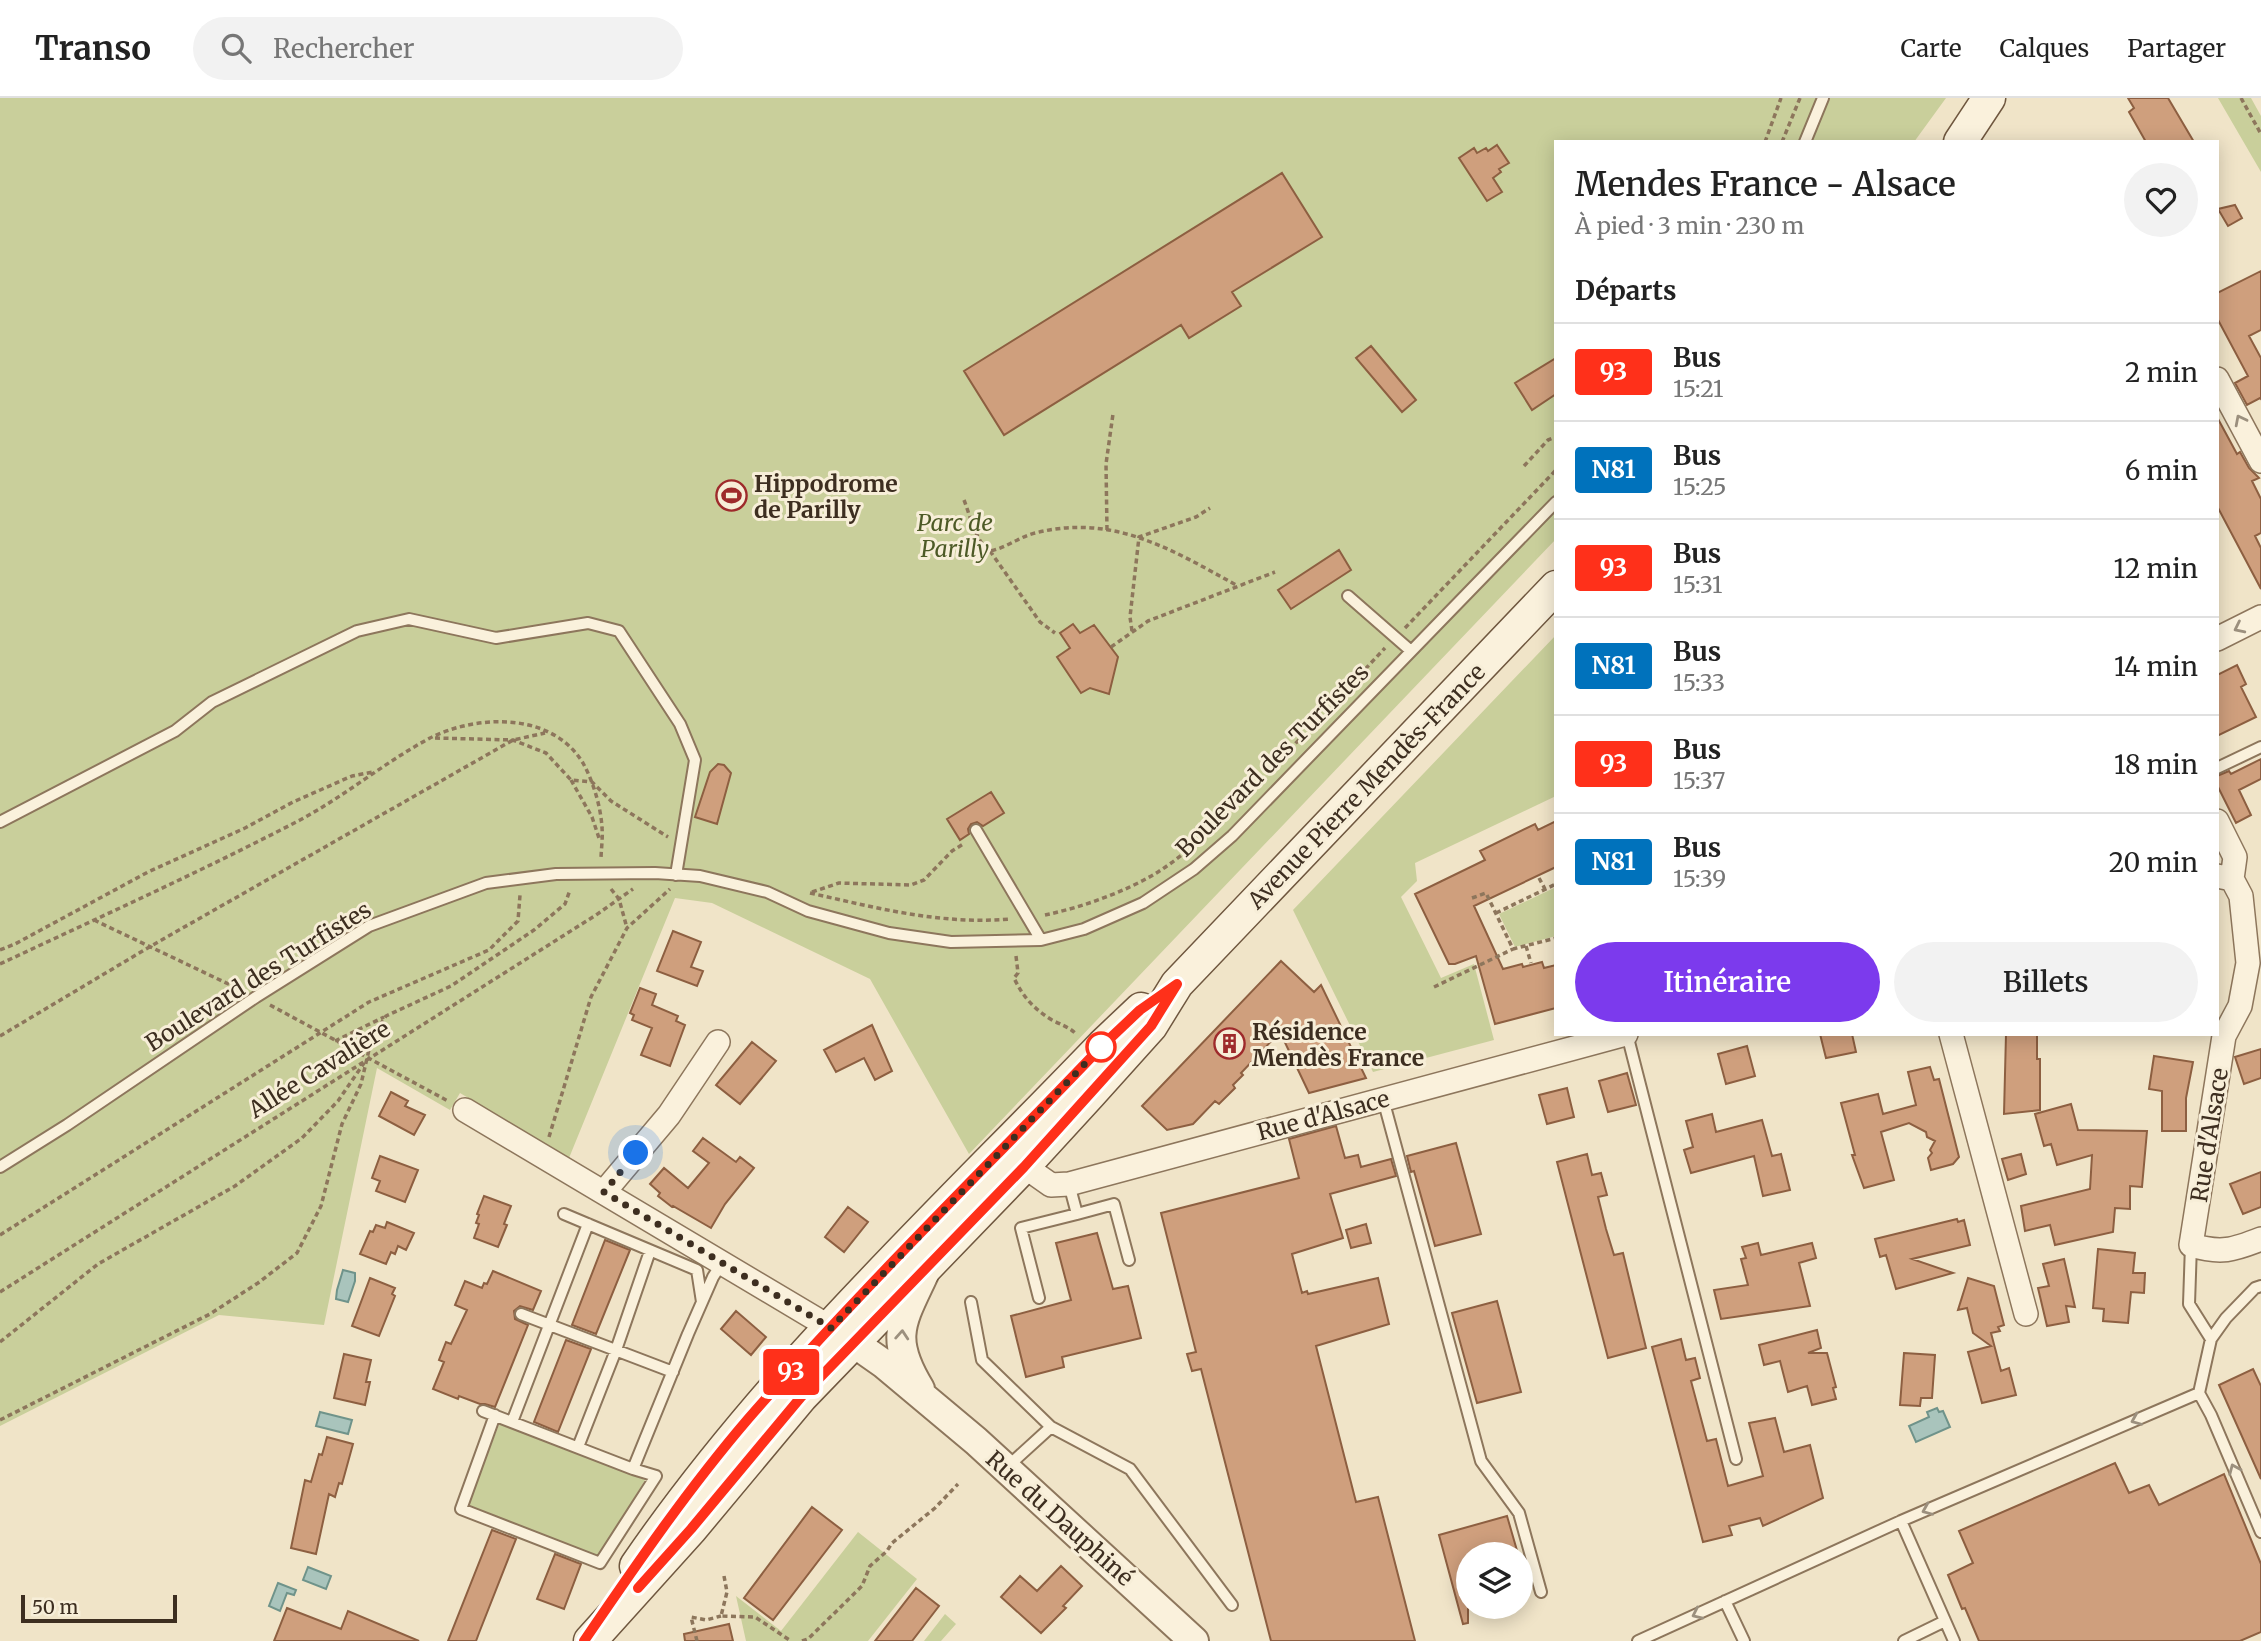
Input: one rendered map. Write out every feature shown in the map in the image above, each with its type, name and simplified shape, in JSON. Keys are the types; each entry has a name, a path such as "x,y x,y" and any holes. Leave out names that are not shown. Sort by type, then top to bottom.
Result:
{"main road":[{"path":"1961,140 1989,98"},
{"name":"Avenue Pierre Mendès-France","path":"1145,1018 1554,589"},
{"path":"590,1641 691,1529 801,1397 844,1335 1093,1055 1145,1018"},
{"path":"584,1641 669,1517 748,1419 844,1335 926,1269 1024,1167 1145,1018"}],"street":[{"path":"2219,383 2261,461"},
{"path":"2219,638 2261,617"},
{"name":"Rue d'Alsace","path":"2191,1245 2224,1036 2251,1005 2241,896 2225,878 2235,857 2219,825"},
{"name":"Rue d'Alsace","path":"1024,1167 1051,1185 1069,1184 1619,1036"},
{"path":"1952,1036 2026,1314"},
{"path":"604,1192 669,1115 718,1042"},
{"path":"465,1110 844,1335"},
{"path":"2191,1245 2213,1252 2239,1248 2261,1239"},
{"name":"Rue du Dauphiné","path":"925,1397 901,1349 899,1338 904,1317 926,1269"},
{"name":"Rue du Dauphiné","path":"844,1335 925,1397 1194,1641"}],"lane":[{"path":"1806,140 1823,98"},
{"name":"Boulevard des Turfistes","path":"0,1167 256,997 369,926 486,883 556,874 655,873 700,876 767,892 808,911 889,933 951,942 1041,940 1084,929 1143,903 1194,869 1232,836 1554,504"},
{"path":"1348,596 1411,651"},
{"path":"0,821 175,731 212,702 357,631 409,619 496,638 588,623 619,631 680,724 695,760 682,845 674,874"},
{"path":"2219,767 2261,747"},
{"path":"978,832 1041,940"},
{"path":"1628,1036 1736,1460"},
{"path":"1383,1099 1481,1461 1519,1513 1541,1592"},
{"path":"1069,1184 1077,1214"},
{"path":"1039,1298 1021,1228 1114,1204 1129,1260"},
{"path":"564,1214 697,1270 702,1301"},
{"path":"512,1422 588,1224"},
{"path":"2191,1245 2189,1304 2211,1339"},
{"path":"578,1447 616,1350 650,1251"},
{"path":"634,1469 702,1301 722,1263"},
{"path":"2261,1286 2255,1288 2226,1318 2211,1339 2199,1393 2261,1532"},
{"path":"971,1301 982,1360 1051,1427 1130,1469 1232,1605"},
{"path":"521,1314 673,1372"},
{"path":"1638,1641 1901,1521 2199,1393"},
{"path":"483,1411 495,1415 634,1469 656,1476 600,1563 461,1509 495,1415"},
{"path":"1006,1468 1051,1427"},
{"path":"1901,1521 1954,1641"},
{"path":"1725,1601 1744,1641"},
{"path":"1904,1641 1945,1622"}],"path":[{"path":"1766,140 1780,98"},
{"path":"1783,140 1800,98"},
{"path":"2241,98 2261,134"},
{"path":"1107,530 1106,464 1113,414"},
{"path":"1524,466 1548,440 1554,438"},
{"path":"1247,796 1554,472"},
{"path":"964,500 985,549 990,551 1040,622 1055,632"},
{"path":"1139,537 1196,517 1210,508"},
{"path":"990,551 1035,533 1061,529 1107,530 1139,537 1166,547 1238,586"},
{"path":"1132,631 1130,617 1139,537"},
{"path":"1111,648 1148,621 1275,572"},
{"path":"0,964 302,818 431,738 464,725 506,720 536,728 567,742 583,763 592,782 602,828 600,875 619,899 627,928"},
{"path":"431,738 513,740 547,733"},
{"path":"513,740 546,753 571,780 592,817 601,845"},
{"path":"0,1036 151,946 513,740"},
{"path":"0,950 293,802 352,776 378,771"},
{"path":"571,780 592,782 611,801 682,845"},
{"path":"978,832 952,851 924,880 911,885 839,883 810,893 882,910 943,919 975,922 1028,918 1065,911 1119,891 1156,873 1229,815"},
{"name":"Allée Cavalière","path":"0,1292 619,899 655,873"},
{"path":"544,1156 591,997 627,928 671,888 674,874"},
{"path":"335,1041 451,986 534,930 565,904 576,875"},
{"path":"1539,878 1545,890"},
{"path":"0,1235 369,1002 489,950 518,921 521,879"},
{"path":"1496,913 1554,885"},
{"path":"1472,898 1486,893 1513,949"},
{"path":"94,920 256,997 465,1110"},
{"path":"1434,988 1513,949 1554,939"},
{"path":"1526,946 1531,963"},
{"path":"1015,954 1018,972 1014,978 1021,994 1053,1021 1072,1029 1093,1055"},
{"path":"0,1420 210,1314 258,1283 297,1253 321,1206 342,1124 361,1084 372,1037 386,1016"},
{"path":"0,1342 98,1264 235,1185 302,1138 338,1101 368,1059"},
{"path":"802,1641 808,1640 862,1586 870,1566 892,1543 935,1508 957,1484"},
{"path":"720,1616 727,1592 724,1576"},
{"path":"696,1641 691,1617 706,1620 720,1616 755,1617 791,1641"}],"green space":[{"name":"Parc de Parilly","path":"0,98 1946,98 1915,140 1554,140 1554,541 969,1154 870,979 712,903 675,898 569,1158 460,1093 450,1110 377,1068 324,1325 219,1315 0,1426"},
{"path":"2218,98 2251,98 2261,116 2261,172"},
{"path":"1554,637 1554,797 1415,863 1417,881 1401,897 1441,978 1474,964 1494,1040 1373,1072 1293,910"},
{"path":"1554,888 1554,937 1515,947 1499,914"},
{"path":"500,1422 645,1480 598,1557 467,1507"},
{"path":"858,1532 917,1579 868,1641 746,1641 736,1596 781,1631"},
{"path":"945,1614 956,1624 941,1641 924,1641"}],"water":[{"path":"343,1270 355,1273 348,1302 336,1299"},
{"path":"1937,1408 1939,1412 1943,1411 1950,1427 1916,1442 1909,1426 1929,1417 1927,1412"},
{"path":"320,1412 352,1420 348,1434 316,1426"},
{"path":"308,1567 331,1576 326,1589 303,1580"},
{"path":"278,1583 296,1590 294,1595 287,1593 280,1611 269,1606"}],"building":[{"path":"2128,98 2168,98 2193,140 2145,140 2129,112 2134,108"},
{"path":"1497,145 1509,163 1499,169 1501,172 1493,178 1502,192 1487,201 1459,158 1474,148 1477,153 1486,148 1488,151"},
{"path":"1282,173 1322,237 1232,292 1241,306 1189,338 1181,325 1004,435 964,371"},
{"path":"2235,205 2242,218 2228,226 2219,209"},
{"path":"2261,271 2261,330 2249,336 2261,358 2261,399 2247,405 2235,383 2248,376 2219,322 2219,292"},
{"path":"1371,346 1416,400 1402,412 1356,358"},
{"path":"1554,359 1554,395 1532,410 1515,383"},
{"path":"2219,421 2237,454 2240,452 2249,468 2259,478 2252,481 2261,499 2261,533 2255,536 2261,548 2261,589 2219,510"},
{"path":"1339,550 1351,570 1291,609 1278,590"},
{"path":"1073,624 1080,633 1094,625 1118,657 1109,694 1090,688 1081,693 1057,657 1070,648 1060,633"},
{"path":"2237,665 2246,684 2241,687 2256,717 2219,735 2219,674"},
{"path":"2261,759 2261,779 2239,790 2251,815 2236,823 2219,789 2219,775 2229,771 2231,774"},
{"path":"718,764 724,765 731,773 717,824 695,817 710,772"},
{"path":"991,792 1004,813 983,826 977,822 971,824 969,834 960,840 947,819"},
{"path":"1554,822 1554,868 1474,906 1503,969 1542,962 1544,968 1554,966 1554,1009 1495,1024 1476,956 1449,964 1415,894 1485,860 1480,851 1535,824 1538,830"},
{"path":"673,931 701,942 691,967 703,971 697,986 657,971"},
{"name":"Résidence Mendès France","path":"1281,961 1314,992 1321,985 1366,1078 1309,1093 1280,1032 1241,1073 1243,1075 1233,1085 1235,1088 1219,1104 1215,1101 1193,1124 1167,1130 1142,1106"},
{"path":"640,988 656,994 652,1005 678,1016 676,1021 685,1025 670,1066 641,1055 652,1028 632,1020 634,1015 630,1013"},
{"path":"872,1025 892,1071 875,1080 864,1058 836,1072 824,1050"},
{"path":"1820,1036 1852,1036 1856,1052 1826,1058"},
{"path":"2006,1036 2037,1036 2040,1110 2004,1114"},
{"path":"752,1042 776,1061 740,1104 716,1085"},
{"path":"1747,1046 1755,1076 1726,1084 1718,1054"},
{"path":"2261,1049 2261,1078 2244,1084 2235,1057"},
{"path":"2154,1056 2193,1062 2186,1098 2186,1131 2162,1131 2162,1091 2149,1089"},
{"path":"1930,1067 1934,1080 1939,1079 1959,1157 1953,1164 1931,1170 1928,1158 1935,1141 1927,1137 1926,1132 1909,1123 1881,1132 1894,1180 1864,1188 1852,1155 1855,1155 1841,1103 1878,1094 1883,1114 1916,1105 1908,1072"},
{"path":"1627,1073 1636,1105 1608,1112 1599,1081"},
{"path":"1567,1088 1574,1117 1547,1124 1539,1095"},
{"path":"391,1092 408,1101 405,1106 425,1115 414,1135 379,1116"},
{"path":"2071,1104 2078,1130 2147,1131 2142,1187 2130,1186 2130,1209 2115,1208 2113,1232 2055,1245 2050,1225 2025,1231 2021,1206 2090,1189 2092,1155 2057,1165 2051,1144 2044,1146 2035,1114"},
{"path":"1712,1114 1716,1132 1762,1120 1772,1156 1781,1154 1790,1190 1763,1196 1754,1156 1691,1173 1684,1150 1693,1147 1686,1121"},
{"path":"1336,1126 1345,1158 1358,1155 1361,1167 1391,1159 1396,1176 1330,1194 1343,1238 1292,1254 1302,1293 1307,1291 1308,1294 1378,1278 1389,1324 1316,1346 1356,1502 1378,1497 1415,1641 1271,1641 1201,1369 1192,1371 1187,1354 1196,1352 1161,1213 1299,1178 1289,1139"},
{"path":"703,1138 736,1162 740,1157 754,1168 725,1204 711,1228 672,1207 658,1196 660,1193 650,1184 664,1168 688,1188 709,1163 693,1151"},
{"path":"1456,1143 1481,1234 1435,1246 1414,1171 1411,1172 1407,1156"},
{"path":"1587,1154 1592,1175 1601,1173 1607,1195 1598,1197 1606,1229 1614,1255 1623,1253 1646,1348 1608,1358 1557,1162"},
{"path":"2021,1154 2026,1174 2008,1180 2002,1159"},
{"path":"380,1156 418,1170 405,1202 376,1191 380,1181 372,1178"},
{"path":"2261,1172 2261,1207 2243,1214 2230,1184"},
{"path":"484,1196 511,1206 498,1247 474,1238 479,1224 476,1223 477,1214"},
{"path":"848,1207 868,1222 844,1252 825,1237"},
{"path":"1957,1219 1958,1222 1964,1220 1970,1245 1912,1259 1953,1273 1896,1289 1886,1255 1880,1257 1875,1239"},
{"path":"387,1222 414,1233 406,1250 398,1246 395,1254 391,1252 386,1264 360,1254 370,1231 373,1232 376,1225 385,1228"},
{"path":"1366,1224 1371,1243 1351,1248 1346,1230"},
{"path":"1097,1233 1113,1289 1128,1286 1141,1338 1062,1357 1064,1367 1026,1377 1011,1316 1071,1300 1056,1243"},
{"path":"605,1240 630,1250 596,1334 572,1325"},
{"path":"1758,1243 1761,1255 1812,1243 1816,1258 1799,1263 1810,1306 1721,1319 1714,1290 1748,1285 1741,1259 1746,1258 1742,1247"},
{"path":"2098,1249 2135,1253 2133,1273 2145,1273 2144,1293 2131,1292 2128,1323 2103,1321 2104,1309 2093,1308"},
{"path":"2064,1259 2075,1307 2066,1306 2069,1322 2047,1326 2038,1288 2049,1286 2043,1264"},
{"path":"493,1271 541,1291 533,1310 520,1306 514,1311 515,1319 528,1325 495,1407 459,1396 458,1399 433,1389 444,1362 439,1360 446,1342 451,1344 467,1310 455,1305 465,1281 482,1288"},
{"path":"370,1278 395,1288 392,1294 395,1296 379,1336 352,1326"},
{"path":"1968,1278 1994,1286 2004,1325 1998,1327 2000,1331 1991,1333 2001,1371 2009,1368 2016,1395 1982,1403 1968,1352 1991,1346 1973,1333 1967,1308 1958,1310"},
{"path":"1497,1301 1521,1392 1477,1403 1452,1313"},
{"path":"736,1311 766,1337 751,1355 721,1329"},
{"path":"1817,1330 1821,1348 1808,1353 1827,1353 1836,1387 1833,1388 1836,1399 1812,1405 1807,1386 1788,1392 1780,1361 1764,1365 1759,1345"},
{"path":"1681,1339 1686,1360 1695,1358 1700,1378 1691,1381 1707,1441 1716,1439 1728,1486 1763,1476 1749,1423 1775,1418 1784,1452 1810,1445 1823,1498 1763,1526 1760,1518 1729,1526 1732,1535 1703,1542 1652,1347"},
{"path":"566,1340 591,1349 558,1432 534,1422"},
{"path":"1904,1353 1935,1355 1932,1398 1921,1398 1920,1406 1900,1405"},
{"path":"344,1354 371,1360 365,1405 334,1398"},
{"path":"2253,1369 2261,1386 2261,1479 2219,1385"},
{"path":"327,1437 353,1444 342,1484 339,1483 335,1497 329,1494 316,1554 291,1548 305,1480 311,1482"},
{"path":"2115,1463 2129,1493 2149,1485 2159,1505 2224,1474 2261,1564 2261,1632 2240,1641 1979,1641 1948,1575 1973,1563 1959,1531"},
{"path":"812,1507 842,1530 773,1620 744,1598"},
{"path":"1507,1516 1515,1542 1456,1542 1456,1598 1439,1535"},
{"path":"492,1530 516,1539 476,1641 448,1641"},
{"path":"555,1554 581,1564 564,1609 537,1599"},
{"path":"1061,1566 1082,1586 1063,1606 1066,1608 1041,1633 1001,1597 1020,1576 1037,1591"},
{"path":"916,1588 939,1606 912,1641 875,1641"},
{"path":"287,1608 341,1629 348,1611 419,1641 274,1641"},
{"path":"729,1624 733,1641 685,1641 684,1634"}],"bus line":[{"name":"93","path":"584,1641 669,1517 748,1419 860,1297 1103,1045 1140,1010 1177,984 1151,1026 1024,1167 801,1397 638,1588"}],"place":[{"name":"Hippodrome de Parilly","path":"731,496"},
{"name":"Résidence Mendès France","path":"1229,1044"}],"route":[{"path":"636,1153 604,1192 831,1328 1103,1045 1101,1047"}]}
